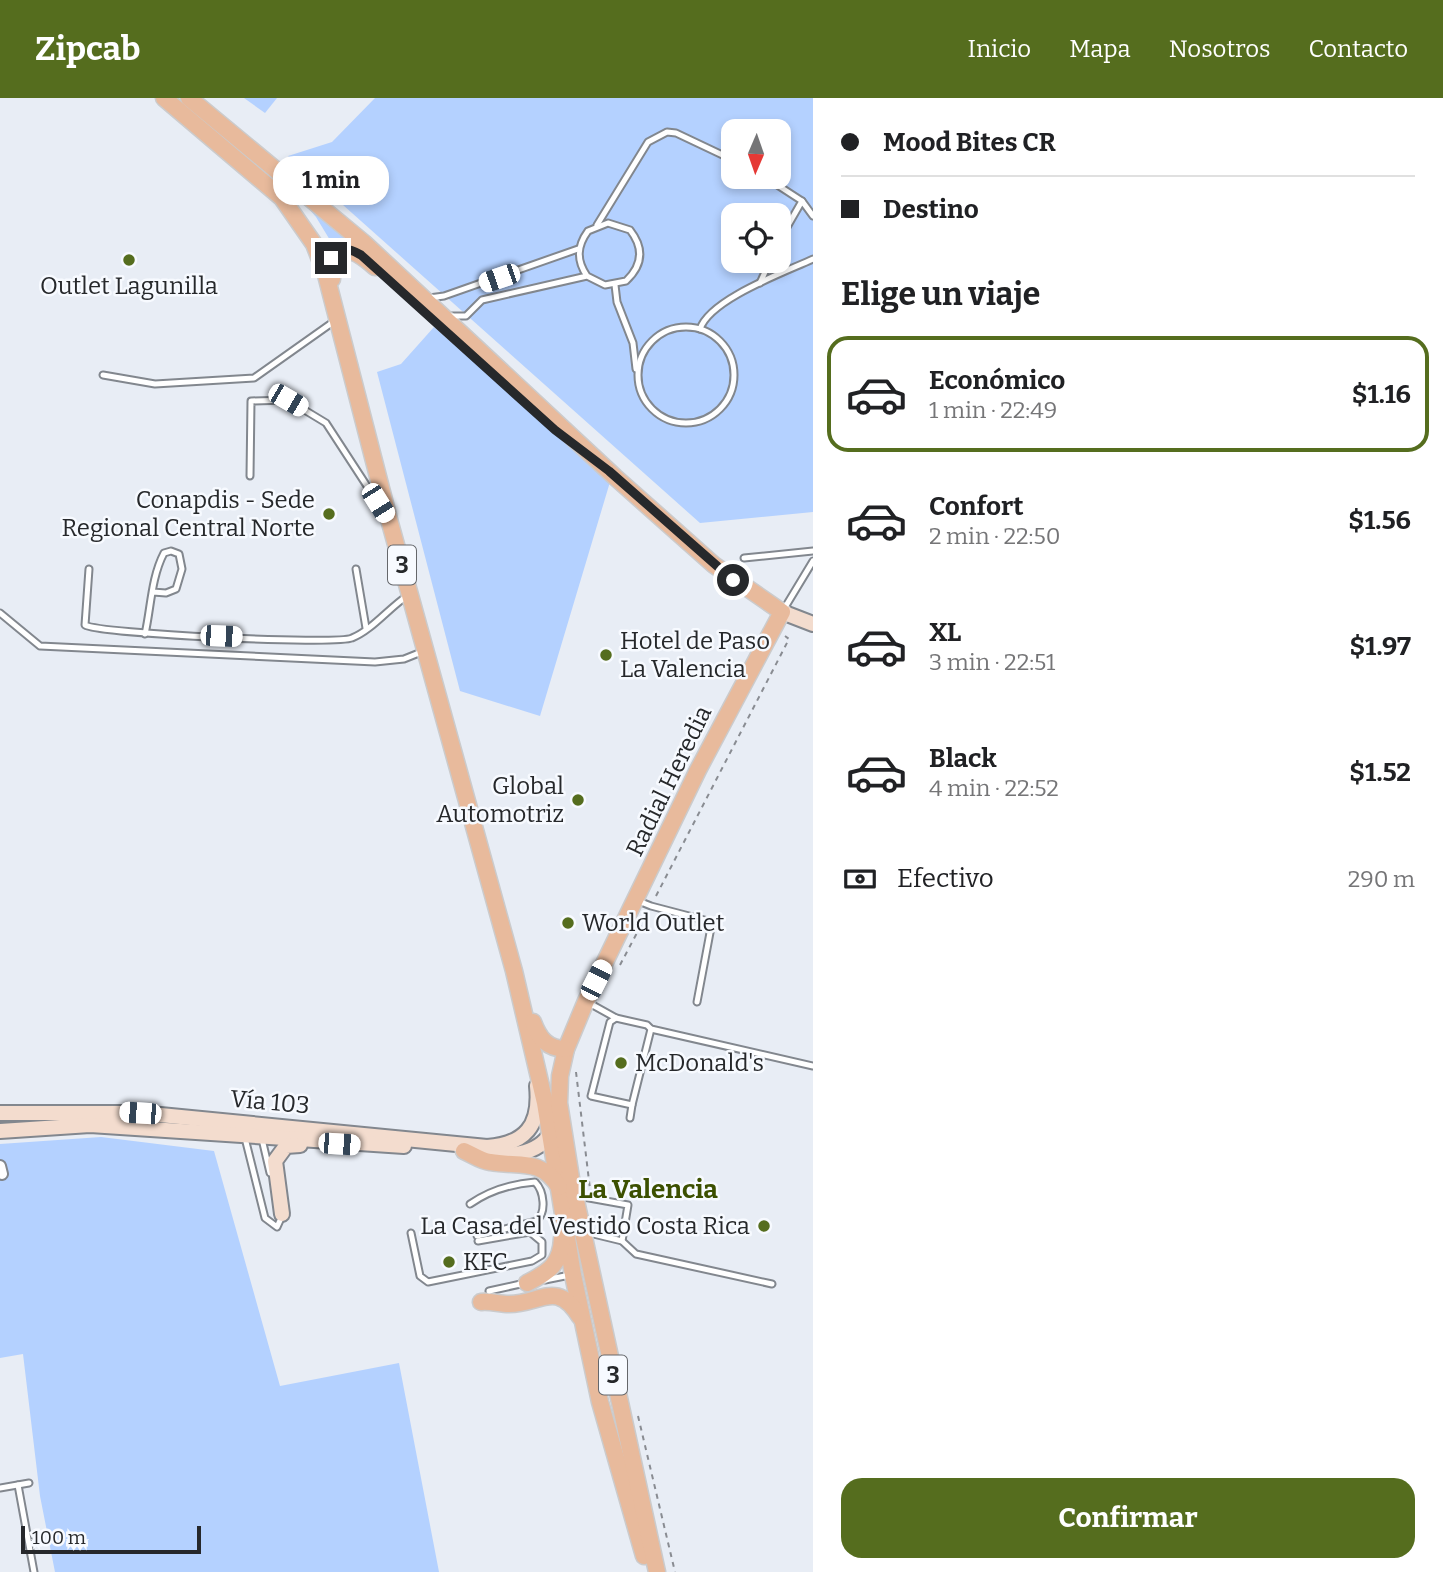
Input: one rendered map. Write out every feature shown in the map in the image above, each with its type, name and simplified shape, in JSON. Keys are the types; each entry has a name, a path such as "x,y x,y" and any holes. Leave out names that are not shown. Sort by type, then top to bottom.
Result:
{"main road":[{"name":"Radial Heredia","path":"164,98 287,204 314,244 338,319 390,523 514,971 551,1134 575,1194"},
{"path":"189,98 345,227 609,471 733,580 782,612 813,624"},
{"path":"338,319 331,258 336,251 352,249 555,430 609,471"},
{"name":"Radial Heredia","path":"657,1572 582,1231 559,1102 560,1076 566,1049 586,1001 643,903 698,770 782,612"},
{"path":"514,971 538,1034 553,1047 566,1049"},
{"name":"Vía 103","path":"0,1113 104,1111 286,1126 486,1147 512,1144 526,1133 536,1115 538,1091 532,1047"},
{"path":"551,1134 559,1102"},
{"path":"0,1119 86,1116 202,1126 228,1122 254,1135 286,1126"},
{"name":"Vía 103","path":"0,1130 90,1125 514,1155 530,1150 551,1134"},
{"path":"282,1214 275,1161 286,1146 391,1147"},
{"path":"464,1151 489,1162 537,1167 575,1194"},
{"name":"Radial Heredia","path":"575,1194 563,1211 573,1275 619,1476 650,1572"},
{"path":"527,1283 544,1275 556,1264 561,1248 563,1211"},
{"path":"573,1275 584,1286 617,1436 647,1528"},
{"path":"485,1296 512,1304 554,1296 569,1303 584,1325"}],"lane":[{"path":"597,225 620,225 637,239 640,262 626,281 615,285 595,282 581,268 578,249 588,231 597,225 648,142 659,135 676,132 721,154"},
{"path":"784,189 802,201 813,216"},
{"path":"791,220 802,201"},
{"path":"423,298 444,296 476,286 578,249"},
{"path":"700,329 705,316 760,283 813,259"},
{"path":"760,283 765,273"},
{"path":"440,315 466,316 482,300 587,276"},
{"path":"615,285 617,302 633,343 633,359 641,394 656,413 678,422 702,420 722,406 733,385 732,362 720,341 700,329 671,329 658,335 640,357 637,371"},
{"path":"476,286 482,300"},
{"path":"103,375 155,384 254,378 338,319"},
{"path":"250,476 251,401 288,400 326,422 390,523"},
{"path":"145,635 153,592 164,553 171,551 179,554 182,569 176,589 166,593 153,592"},
{"path":"744,558 813,551"},
{"path":"782,612 813,561"},
{"path":"89,569 85,625 93,630 145,635 348,639 411,594"},
{"path":"356,569 366,628"},
{"path":"0,613 40,646 375,662 404,659 427,650"},
{"path":"643,903 712,922 697,1002"},
{"path":"586,1001 616,1018 647,1025 651,1029 813,1066"},
{"path":"616,1018 610,1022 591,1096 632,1105"},
{"path":"630,1118 651,1029"},
{"path":"254,1135 282,1214 277,1227 265,1218 254,1135"},
{"path":"411,1233 420,1276 428,1282 533,1261 542,1255 542,1242 530,1232 477,1238 536,1222 542,1211 542,1193 535,1182 490,1190 470,1204"},
{"path":"575,1194 628,1205 622,1241"},
{"path":"582,1231 622,1241 636,1254 772,1284"},
{"path":"485,1296 527,1283 573,1275"},
{"path":"0,1488 29,1483"},
{"path":"18,1485 34,1572"}],"path":[{"path":"616,974 643,903 789,639 785,636"},
{"path":"575,1064 575,1194"},
{"path":"657,1492 675,1572"}],"shaded area":[{"path":"244,98 277,98 265,113"},
{"path":"375,98 813,98 813,512 700,523 288,156 332,142"},
{"path":"285,181 361,242 336,250 316,217"},
{"path":"434,327 610,482 540,716 460,691 377,372 401,364"},
{"path":"101,1137 214,1151 280,1386 399,1363 439,1572 55,1572 40,1496 23,1354 0,1358 0,1144"}],"place":[{"name":"Outlet Lagunilla","path":"129,260"},
{"name":"Conapdis - Sede Regional Central Norte","path":"329,514"},
{"name":"Hotel de Paso La Valencia","path":"606,655"},
{"name":"Global Automotriz","path":"578,800"},
{"name":"World Outlet","path":"568,923"},
{"name":"McDonald's","path":"621,1063"},
{"name":"La Casa del Vestido Costa Rica","path":"764,1226"},
{"name":"KFC","path":"449,1262"}],"district":[{"name":"La Valencia","path":"648,1189"}],"route":[{"path":"331,258 336,251 343,248 352,249 361,255 555,430 609,471 733,580"}]}
